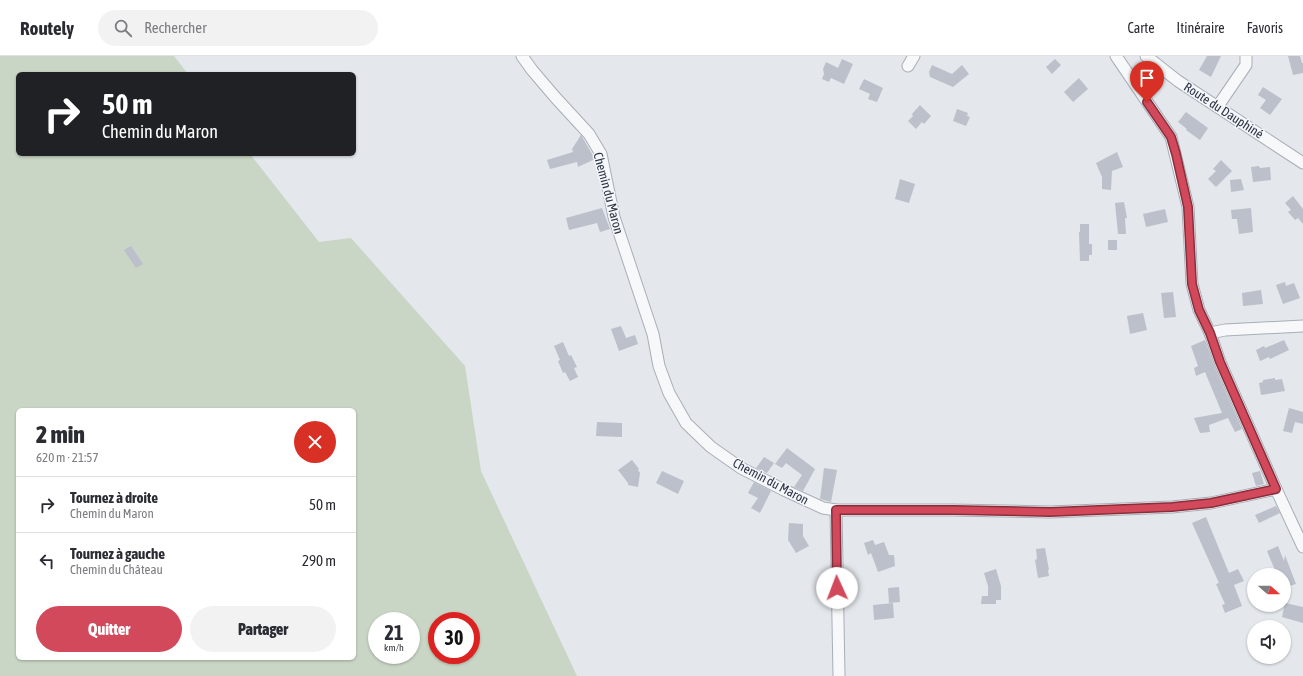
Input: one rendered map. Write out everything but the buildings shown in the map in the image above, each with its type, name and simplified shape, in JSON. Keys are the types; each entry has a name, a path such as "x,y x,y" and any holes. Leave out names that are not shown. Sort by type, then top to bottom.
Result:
{"street":[{"name":"Chemin du Maron","path":"522,56 555,97 589,134 601,154 614,216 653,334 659,366 669,394 686,423 711,448 742,468 823,508 836,510 1050,512 1172,507 1211,503 1276,489"},
{"path":"908,66 914,56"},
{"path":"1116,56 1171,137 1188,207 1192,284 1199,310 1210,333 1220,362 1303,547"},
{"name":"Route du Dauphiné","path":"1146,56 1178,81 1303,163"},
{"path":"1218,106 1246,65 1246,56"},
{"path":"1210,333 1225,330 1303,326"},
{"path":"836,510 839,676"}],"green space":[{"path":"0,56 174,56 186,72 16,72 16,156 252,156 319,242 351,238 465,366 481,471 577,676 0,676"}],"route":[{"path":"837,588 836,510 1050,512 1172,507 1211,503 1276,489 1220,362 1210,333 1199,310 1192,284 1188,207 1176,154 1171,137 1147,102"}]}
